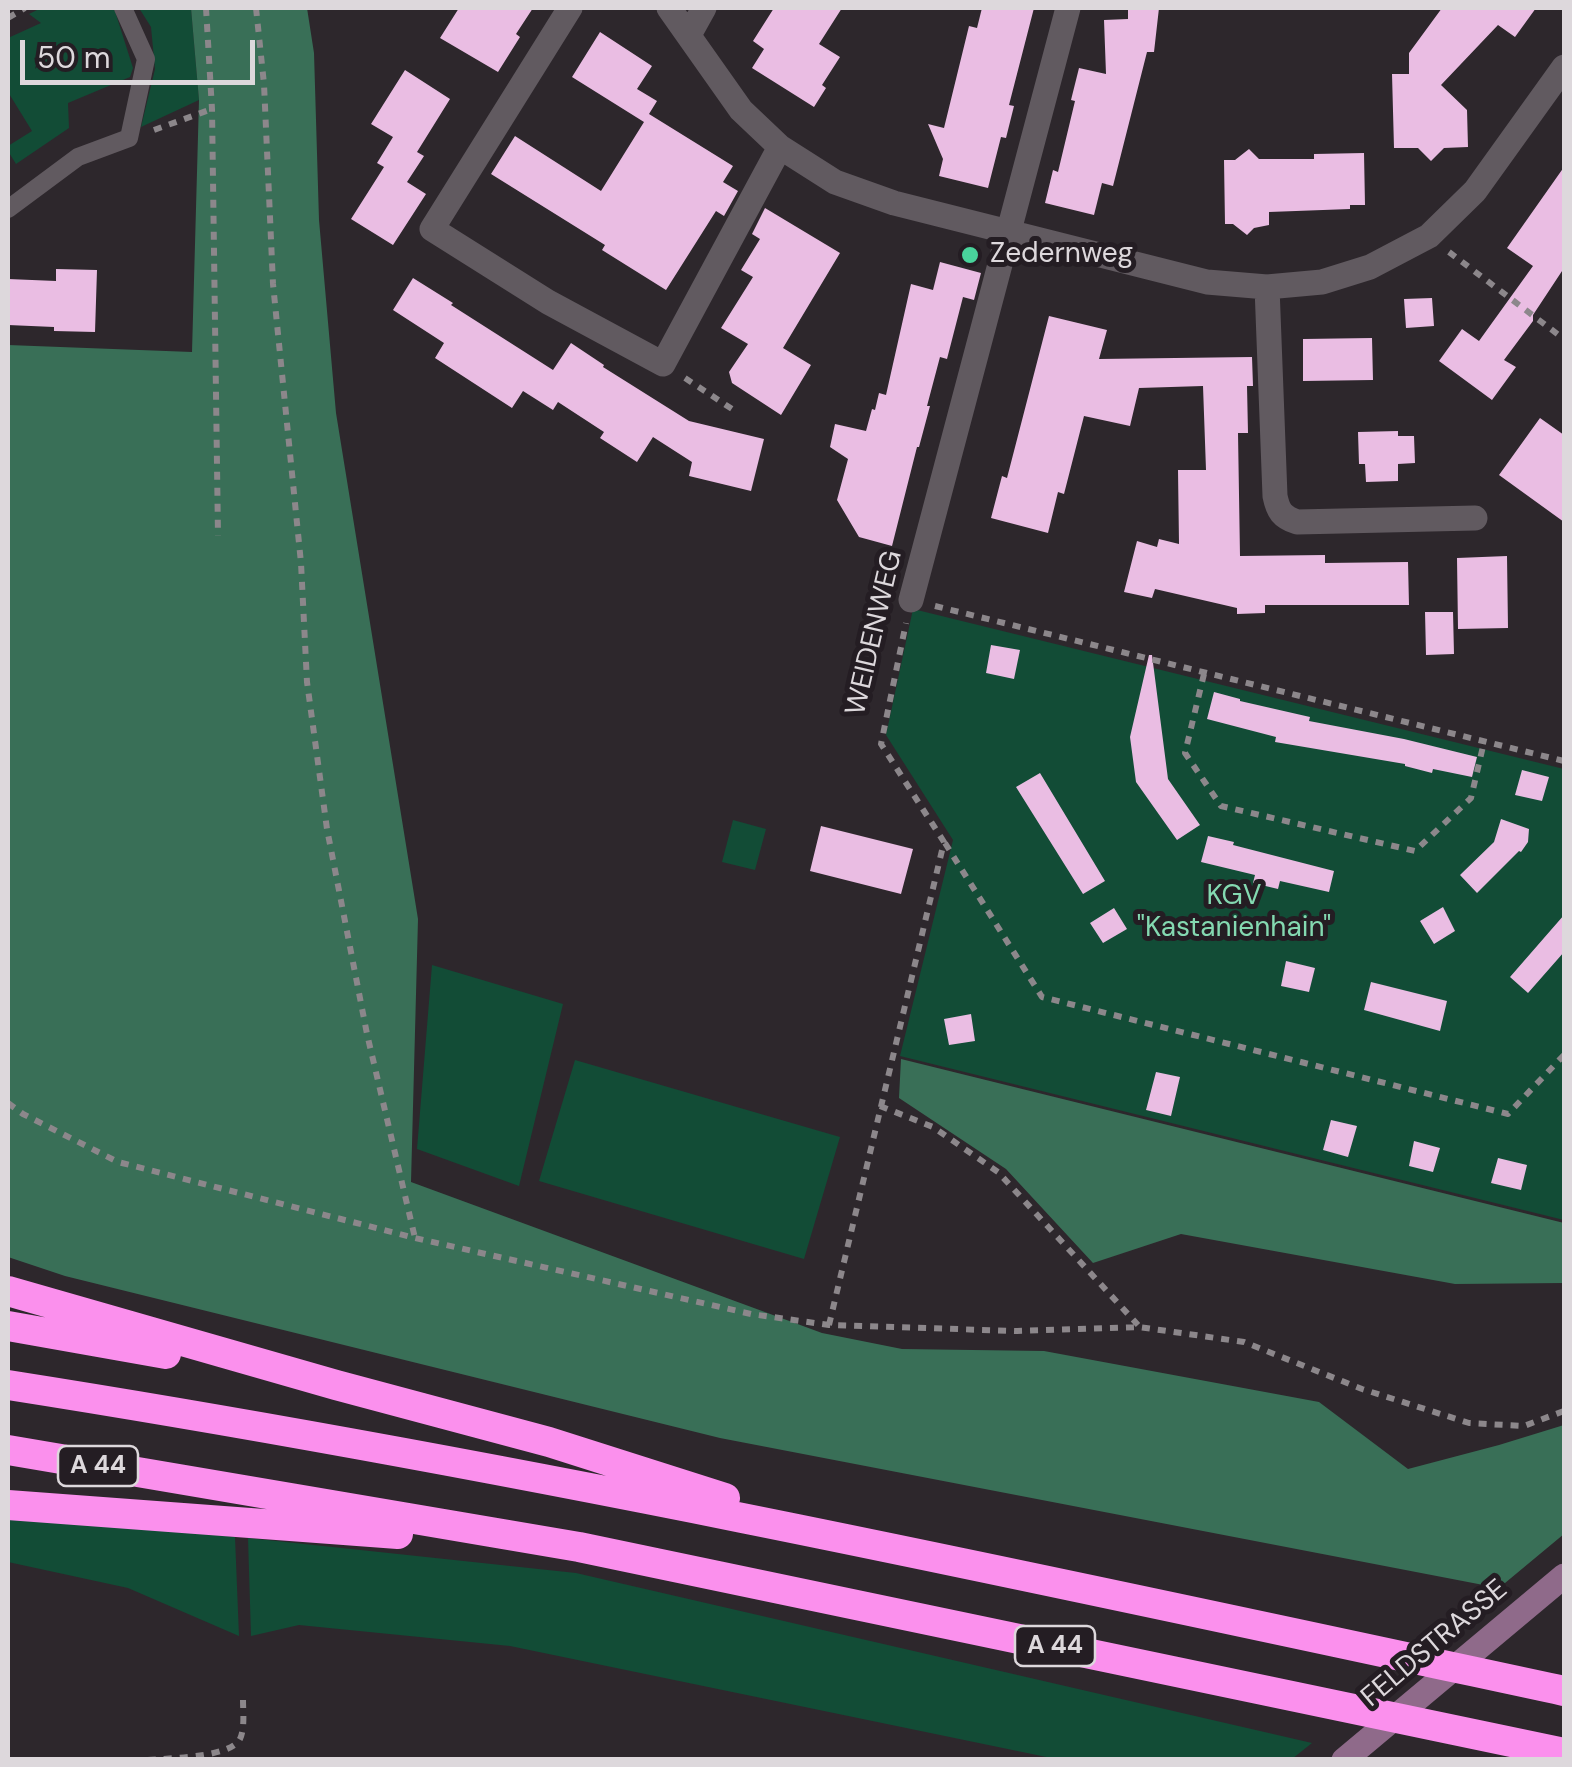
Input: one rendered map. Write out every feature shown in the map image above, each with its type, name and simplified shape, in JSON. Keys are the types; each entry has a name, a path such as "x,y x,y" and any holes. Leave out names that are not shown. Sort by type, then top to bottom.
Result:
{"highway":[{"path":"8,1291 549,1442 858,1540"},
{"path":"8,1326 336,1385"},
{"name":"A 44","path":"8,1385 209,1417 858,1540 1564,1691"},
{"name":"A 44","path":"8,1450 579,1547 1564,1753"},
{"path":"8,1505 579,1547"}],"main road":[{"name":"FELDSTRASSE","path":"1344,1760 1564,1576"}],"street":[{"path":"570,8 432,229 548,302 663,364 780,147"},
{"path":"670,8 741,110 780,147 835,182 894,204 1207,282 1266,288 1322,282 1370,268 1428,236 1475,191 1564,67"},
{"path":"689,34 704,8"},
{"path":"1009,233 1068,8"},
{"name":"WEIDENWEG","path":"911,600 1009,233"},
{"path":"1266,288 1275,496 1285,518 1297,522 1475,518"}],"lane":[{"path":"8,210 78,157 129,138 146,59 124,8"}],"path":[{"path":"8,18 26,8"},
{"path":"206,8 212,109 218,536"},
{"path":"256,8 306,682 327,829 363,1016 416,1238"},
{"path":"129,138 212,109"},
{"path":"1428,236 1564,339"},
{"path":"663,364 732,408"},
{"path":"911,600 1564,761"},
{"name":"WEIDENWEG","path":"911,600 881,744 1042,997 1508,1114 1564,1055"},
{"path":"1204,674 1186,753 1221,806 1415,851 1471,798 1484,742"},
{"path":"829,1326 944,842"},
{"path":"8,1103 118,1162 416,1238 751,1314 829,1326 1017,1331 1139,1326 1244,1342 1362,1389 1469,1423 1524,1426 1564,1412"},
{"path":"880,1106 933,1127 998,1172 1139,1326"},
{"path":"148,1760 233,1747 240,1738 243,1700"}],"green space":[{"path":"41,8 114,8 133,68 130,77 68,103 69,128 16,164 8,146 32,131 8,92 8,38 41,23 29,14"},
{"path":"139,8 191,8 199,100 141,127 155,69 151,27"},
{"path":"191,8 307,8 314,53 319,220 336,413 418,919 411,1182 822,1333 902,1349 1044,1351 1319,1402 1408,1469 1564,1425 1564,1534 1499,1588 720,1438 65,1276 8,1257 8,345 192,352 199,100"},
{"name":"KGV \"Kastanienhain\"","path":"913,609 1564,769 1564,1220 900,1056 953,840 886,735"},
{"path":"733,820 766,829 755,870 722,862"},
{"path":"432,965 563,1004 519,1186 417,1149"},
{"path":"901,1059 1564,1223 1564,1283 1455,1284 1181,1234 1093,1263 1006,1169 899,1098"},
{"path":"575,1060 840,1137 804,1259 539,1181"},
{"path":"8,1511 235,1537 239,1636 128,1588 8,1562"},
{"path":"248,1538 576,1573 1312,1743 1292,1759 1056,1759 510,1646 299,1625 251,1636"}],"building":[{"path":"459,8 533,8 498,72 440,38"},
{"path":"774,8 842,8 819,44 840,57 822,85 826,88 814,107 752,68 764,49 753,41"},
{"path":"982,8 1034,8 1009,105 1014,106 1006,138 1001,137 988,188 939,176 943,159 928,124 944,128 969,26 977,28"},
{"path":"1128,8 1159,8 1154,52 1147,52 1113,186 1102,183 1094,215 1045,203 1053,170 1058,172 1079,68 1106,74 1104,20 1128,19"},
{"path":"1442,8 1536,8 1515,37 1498,25 1441,85 1467,110 1468,147 1444,148 1431,161 1418,148 1394,148 1392,74 1409,74 1409,53"},
{"path":"600,32 652,66 637,89 657,101 649,114 733,166 723,182 738,191 724,216 716,211 666,290 602,250 605,245 491,174 515,136 601,191 644,122 572,77"},
{"path":"405,70 450,99 417,152 424,156 407,182 426,194 393,245 351,219 384,167 377,163 393,137 371,124"},
{"path":"1249,149 1259,159 1314,159 1314,154 1364,153 1365,205 1269,212 1269,225 1254,228 1247,235 1233,224 1225,224 1224,160 1235,160"},
{"path":"1564,167 1564,268 1504,360 1516,367 1492,400 1439,361 1462,329 1479,341 1533,266 1507,248"},
{"path":"765,208 840,253 783,348 811,365 781,415 732,383 729,372 748,344 721,328 753,277 741,270 760,239 752,234"},
{"path":"940,262 981,273 974,300 963,297 947,359 940,357 892,546 859,537 837,500 848,459 830,447 835,424 866,431 879,393 886,395 911,284 933,290"},
{"path":"56,269 97,270 95,332 8,325 8,279 56,281"},
{"path":"413,278 553,370 571,343 689,421 764,439 751,491 689,476 692,462 653,437 637,462 600,438 604,432 558,402 553,410 523,391 512,408 435,358 444,343 393,310"},
{"path":"1432,298 1434,326 1406,328 1404,299"},
{"path":"1049,316 1107,330 1099,359 1252,357 1253,386 1247,386 1248,433 1238,433 1240,556 1325,555 1325,563 1408,562 1409,605 1265,605 1265,613 1237,614 1237,608 1155,589 1152,598 1124,592 1137,541 1157,547 1159,539 1179,544 1178,470 1206,470 1203,386 1139,388 1130,426 1084,416 1064,494 1058,492 1048,533 991,518 1002,476 1007,478"},
{"path":"1372,338 1373,380 1303,381 1303,339"},
{"path":"1540,418 1564,435 1564,522 1499,475"},
{"path":"1398,431 1398,436 1414,436 1415,463 1398,464 1398,481 1366,482 1365,464 1359,464 1358,432"},
{"path":"1507,556 1508,628 1458,629 1457,558"},
{"path":"1425,612 1453,612 1454,654 1426,655"},
{"path":"991,645 1020,650 1014,679 986,673"},
{"path":"1149,655 1168,779 1200,825 1177,840 1136,782 1130,737"},
{"path":"1214,692 1310,717 1309,721 1477,757 1472,777 1433,769 1432,773 1405,764 1275,742 1276,737 1207,719"},
{"path":"1522,770 1549,777 1542,801 1515,795"},
{"path":"1040,773 1105,881 1083,894 1016,787"},
{"path":"1501,819 1529,829 1528,842 1477,893 1460,875 1494,842"},
{"path":"821,826 913,849 901,894 810,871"},
{"path":"1208,836 1334,871 1329,892 1280,881 1278,889 1253,883 1255,875 1201,862"},
{"path":"1443,907 1455,931 1434,944 1420,921"},
{"path":"1114,908 1127,929 1103,943 1090,923"},
{"path":"1564,915 1564,952 1528,993 1510,977"},
{"path":"1286,961 1315,968 1309,992 1281,986"},
{"path":"1371,982 1447,1001 1440,1031 1364,1010"},
{"path":"971,1014 975,1041 949,1045 944,1019"},
{"path":"1156,1072 1180,1077 1171,1116 1146,1110"},
{"path":"1331,1120 1357,1126 1348,1157 1323,1150"},
{"path":"1414,1141 1440,1148 1433,1172 1409,1166"},
{"path":"1498,1158 1527,1165 1521,1190 1491,1183"}],"place":[{"name":"Zedernweg","path":"970,255"}]}
